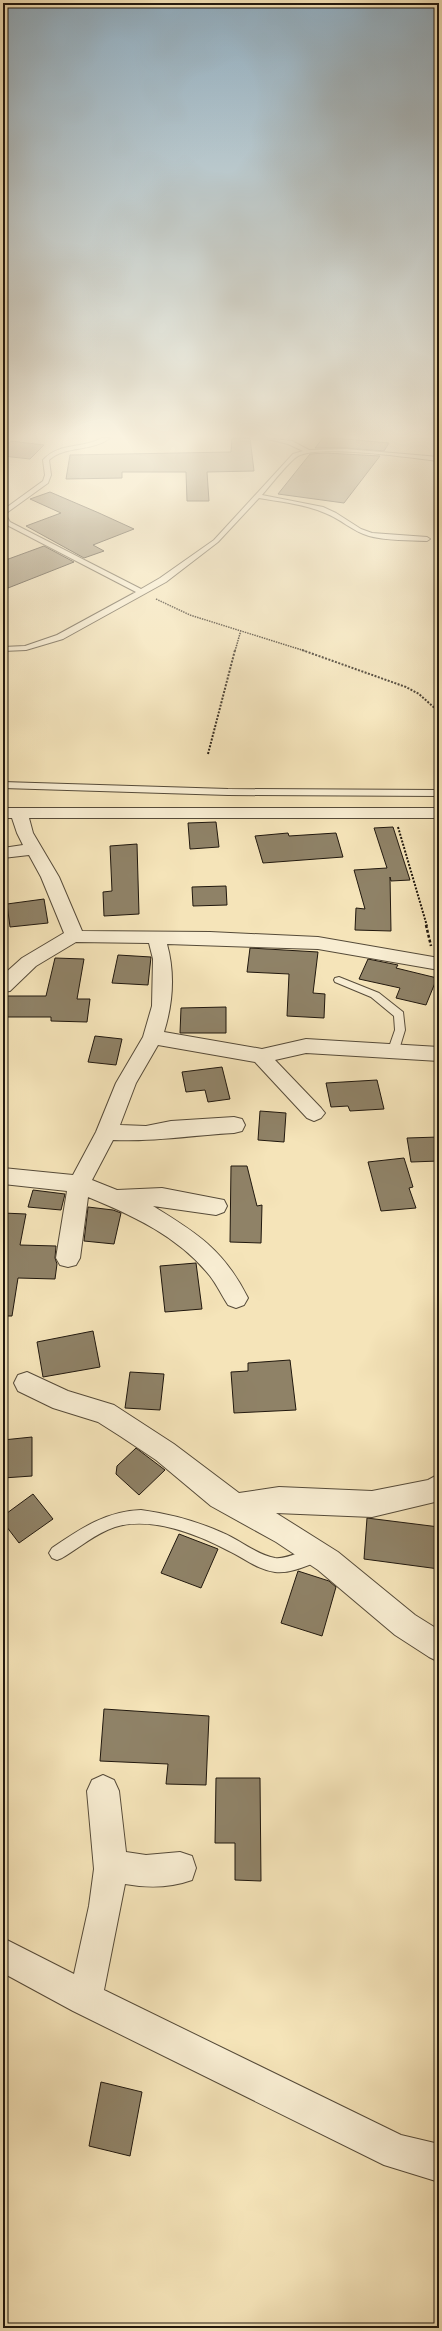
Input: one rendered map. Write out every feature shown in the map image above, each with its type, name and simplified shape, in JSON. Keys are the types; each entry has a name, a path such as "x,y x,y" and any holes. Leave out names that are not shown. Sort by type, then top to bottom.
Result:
{"street":[{"path":"11,813 439,813"},
{"path":"11,813 50,878 74,935"},
{"path":"3,853 32,849"},
{"path":"3,986 29,962 74,935 85,938 210,938 318,943 436,963"},
{"path":"68,1258 80,1184 107,1132 126,1083 153,1037 162,1006 162,959 157,939"},
{"path":"153,1037 262,1056 306,1046 394,1050 439,1054"},
{"path":"262,1056 268,1065 314,1113"},
{"path":"107,1132 146,1134 171,1129 234,1125"},
{"path":"3,1176 80,1184 140,1209 190,1241 219,1270 236,1298"},
{"path":"115,1198 162,1197 216,1206"},
{"path":"27,1383 62,1400 105,1414 165,1452 221,1497 286,1533 318,1555 405,1625 439,1647"},
{"path":"237,1506 279,1500 372,1504 436,1490 439,1486"},
{"path":"85,1999 106,1901 110,1866 111,1852 103,1791"},
{"path":"110,1866 146,1871 180,1868"},
{"path":"3,1956 85,1999 398,2152 439,2163"}],"lane":[{"path":"53,547 141,592"},
{"path":"3,649 26,648 60,637 163,580 208,547"},
{"path":"3,785 228,792 439,793"},
{"path":"339,980 375,995 399,1015 400,1030 394,1050"},
{"path":"57,1553 99,1528 116,1520 134,1517 191,1526 218,1537 264,1562 278,1565 318,1555"}],"path":[{"path":"141,592 190,615 241,630 406,687 419,694 439,712"},
{"path":"208,754 223,690 241,630"},
{"path":"394,813 423,910 436,963"}],"building":[{"path":"45,547 74,562 3,590 3,561"},
{"path":"64,547 96,547 104,551 84,558"},
{"path":"216,822 219,847 190,849 188,823"},
{"path":"393,827 410,880 391,881 390,877 391,931 355,930 356,908 365,909 354,870 387,868 374,828"},
{"path":"288,833 289,836 336,833 343,857 263,863 255,836"},
{"path":"137,844 139,914 104,916 103,892 112,891 110,846"},
{"path":"226,886 227,905 193,906 192,887"},
{"path":"44,899 48,923 10,927 7,904"},
{"path":"250,948 318,952 313,993 325,994 324,1018 287,1016 289,974 247,972"},
{"path":"118,955 151,957 148,985 112,983"},
{"path":"55,958 84,959 77,999 90,999 87,1022 51,1021 51,1017 4,1017 7,996 46,996"},
{"path":"368,959 398,965 396,968 437,978 426,1005 396,998 400,988 359,979"},
{"path":"226,1007 226,1033 180,1033 181,1008"},
{"path":"95,1036 122,1039 116,1065 88,1062"},
{"path":"222,1067 230,1099 208,1102 205,1090 186,1092 182,1072"},
{"path":"377,1080 384,1109 350,1111 348,1106 331,1107 326,1083"},
{"path":"260,1111 286,1113 284,1142 258,1140"},
{"path":"439,1137 439,1161 411,1162 407,1138"},
{"path":"404,1158 413,1187 409,1188 416,1208 381,1211 368,1162"},
{"path":"231,1166 247,1166 257,1206 262,1205 261,1243 230,1242"},
{"path":"33,1190 65,1194 61,1210 28,1207"},
{"path":"88,1207 113,1210 121,1213 114,1244 84,1241"},
{"path":"3,1213 26,1214 20,1245 56,1246 55,1258 57,1264 55,1279 18,1278 12,1316 3,1316"},
{"path":"196,1263 202,1309 165,1312 160,1266"},
{"path":"93,1331 100,1367 43,1377 37,1342"},
{"path":"290,1360 296,1410 234,1413 231,1372 248,1371 248,1363"},
{"path":"130,1372 164,1374 160,1410 125,1408"},
{"path":"32,1437 32,1476 3,1478 3,1440"},
{"path":"136,1448 165,1470 139,1495 116,1474 117,1466"},
{"path":"33,1494 53,1519 19,1543 3,1522 3,1516"},
{"path":"367,1518 439,1527 439,1569 364,1559"},
{"path":"179,1534 218,1549 201,1588 161,1573"},
{"path":"298,1571 329,1581 336,1587 322,1636 281,1623"},
{"path":"104,1709 209,1716 206,1785 166,1784 168,1764 100,1761"},
{"path":"216,1778 260,1778 261,1881 235,1880 235,1843 215,1843"},
{"path":"101,2082 142,2092 130,2156 89,2146"}]}
